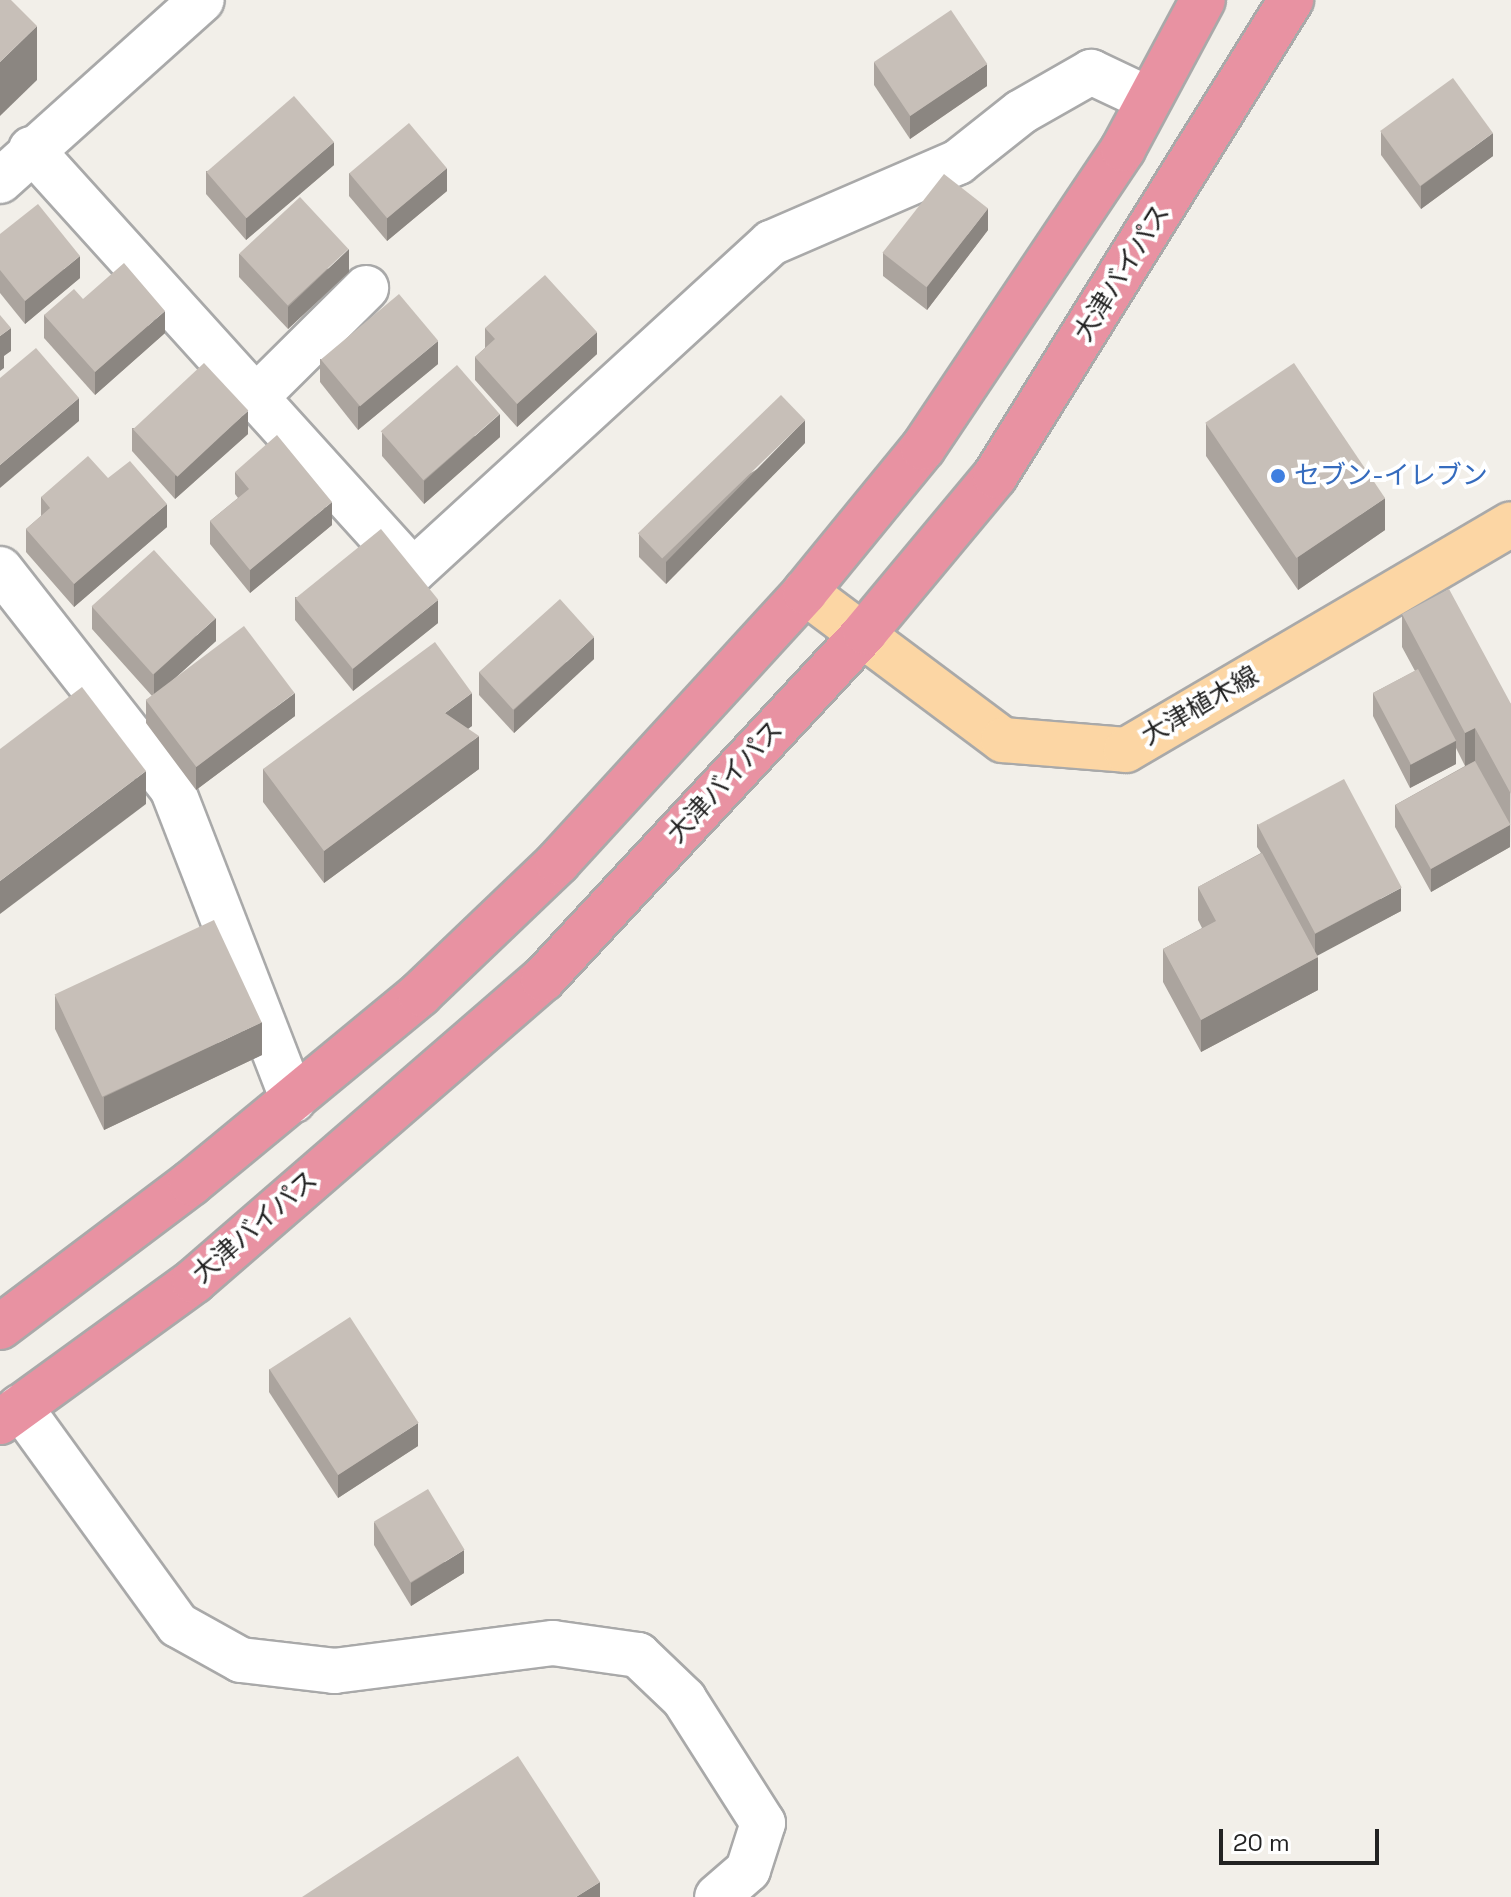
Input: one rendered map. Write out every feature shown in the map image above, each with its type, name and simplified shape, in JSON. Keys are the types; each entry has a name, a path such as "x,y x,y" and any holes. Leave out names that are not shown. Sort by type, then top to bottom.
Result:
{"highway":[{"path":"0,1327 293,1100 420,994 558,862 805,592 923,448 1148,99 1203,0"},
{"name":"大津バイパス","path":"10,1414 194,1281 543,979 865,632 995,476 1291,0"}],"main road":[{"name":"大津植木線","path":"805,592 865,632 1003,740 1126,750 1511,524"}],"street":[{"path":"0,181 31,149 202,0"},
{"path":"31,149 413,571 771,243 958,162 1021,112 1091,72 1148,99"},
{"path":"256,397 366,288"},
{"path":"0,569 172,788 293,1100"},
{"path":"10,1414 178,1625 241,1660 334,1671 553,1643 638,1655 684,1699 763,1823 748,1870 717,1897"}],"building":[{"path":"0,0 11,0 37,26 0,62"},
{"path":"951,10 987,64 910,116 874,62"},
{"path":"1453,78 1493,133 1420,186 1380,131"},
{"path":"294,96 334,142 246,218 206,172"},
{"path":"409,123 447,168 387,218 349,173"},
{"path":"944,174 988,208 927,287 882,253"},
{"path":"300,197 348,249 288,306 239,254"},
{"path":"38,204 80,256 25,301 0,270 0,234"},
{"path":"124,263 165,311 95,372 44,315 74,289 83,299"},
{"path":"545,275 597,332 517,404 475,357 495,339 485,328"},
{"path":"399,294 438,341 360,406 321,360"},
{"path":"0,315 11,328 0,336"},
{"path":"36,348 79,398 0,465 0,378"},
{"path":"204,363 248,411 177,477 133,429"},
{"path":"1294,363 1385,498 1296,558 1205,423"},
{"path":"457,365 500,414 423,480 381,431"},
{"path":"781,395 805,420 662,558 638,533"},
{"path":"277,435 332,502 250,570 210,521 249,489 235,472"},
{"path":"88,456 108,478 130,461 167,504 74,584 26,529 50,508 41,497"},
{"path":"381,529 438,600 353,669 296,598"},
{"path":"154,550 216,618 153,675 92,606"},
{"path":"1449,589 1511,704 1511,794 1475,728 1465,733 1402,614"},
{"path":"560,599 594,637 513,710 479,672"},
{"path":"244,626 295,693 196,767 146,700"},
{"path":"435,642 472,693 445,713 479,736 324,851 263,769"},
{"path":"1418,669 1456,741 1411,764 1373,693"},
{"path":"82,687 146,771 0,881 0,749"},
{"path":"1475,761 1510,825 1431,869 1395,805"},
{"path":"1344,779 1402,888 1315,934 1257,825"},
{"path":"1262,853 1318,957 1201,1020 1163,949 1216,921 1198,887"},
{"path":"214,920 262,1022 102,1097 54,994"},
{"path":"350,1317 419,1423 338,1475 269,1369"},
{"path":"428,1489 465,1550 411,1582 374,1521"},
{"path":"518,1756 600,1882 576,1897 302,1897"}],"place":[{"name":"セブン-イレブン","path":"1278,476"}]}
